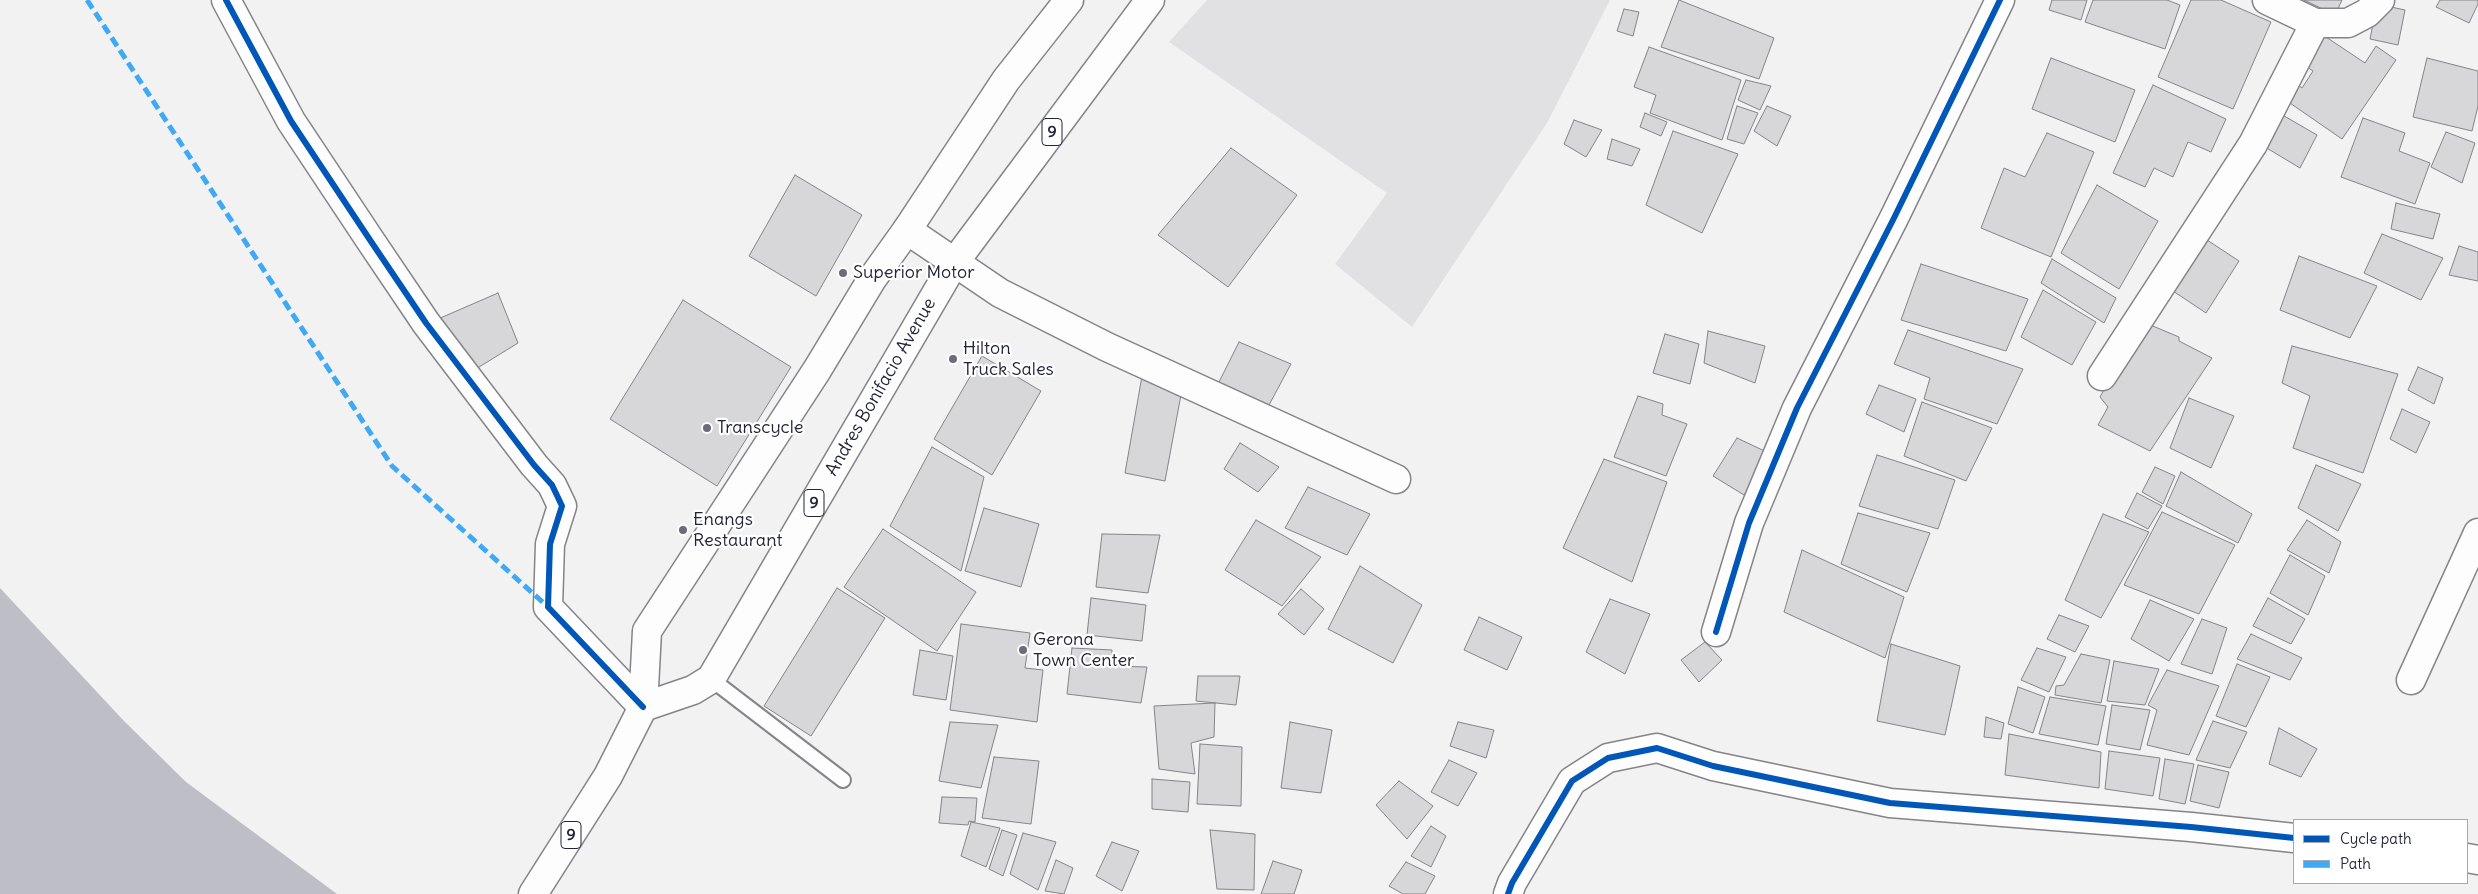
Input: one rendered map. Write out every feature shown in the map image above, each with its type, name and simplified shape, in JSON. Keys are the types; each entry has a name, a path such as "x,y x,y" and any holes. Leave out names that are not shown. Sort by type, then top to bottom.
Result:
{"main road":[{"path":"226,0 291,121 370,240 426,323 534,465 552,485 562,506 550,544 548,607 643,707 693,690 711,679"},
{"name":"9","path":"533,894 608,776 643,707 648,631 816,370 872,279 907,230 1006,80 1069,0"},
{"name":"Andres Bonifacio Avenue","path":"711,679 954,263 1150,0"},
{"path":"1716,632 1749,523 1797,408 1912,183 2000,0"},
{"path":"2267,0 2315,23 2348,23 2366,13 2380,0"},
{"path":"2102,376 2253,144 2315,23"},
{"path":"907,230 1000,293 1107,347 1396,479"},
{"path":"2411,680 2478,533"},
{"path":"1508,894 1512,883 1572,781 1608,758 1658,748 1712,766 1890,802 2191,827 2293,838"}],"lane":[{"path":"711,679 843,780"}],"shaded area":[{"path":"1207,0 1610,0 1547,123 1412,327 1335,264 1387,193 1169,42"},
{"path":"0,588 124,721 186,782 337,894 0,894"}],"building":[{"path":"1679,0 1774,38 1759,79 1661,47"},
{"path":"2052,0 2087,0 2081,20 2049,10"},
{"path":"2093,0 2167,0 2180,5 2165,49 2085,22"},
{"path":"2191,0 2221,0 2271,22 2233,109 2158,77"},
{"path":"2304,0 2342,0 2335,15"},
{"path":"2440,0 2478,0 2478,4 2469,23 2436,7"},
{"path":"2377,4 2405,10 2398,45 2370,39"},
{"path":"1624,9 1639,12 1633,36 1617,31"},
{"path":"2317,31 2365,63 2376,46 2396,60 2342,139 2287,101 2298,85 2302,88 2313,71 2297,60"},
{"path":"1649,47 1741,80 1722,140 1650,113 1656,95 1634,87"},
{"path":"2051,58 2135,90 2115,142 2032,109"},
{"path":"2427,58 2478,71 2478,106 2472,131 2413,117"},
{"path":"1746,80 1771,86 1760,110 1738,100"},
{"path":"2153,85 2226,119 2211,152 2188,142 2173,177 2154,168 2145,187 2113,173"},
{"path":"1737,106 1758,113 1744,144 1727,139"},
{"path":"1767,106 1791,116 1777,146 1754,131"},
{"path":"1645,113 1667,122 1661,136 1640,127"},
{"path":"2279,113 2317,135 2300,168 2260,144"},
{"path":"2363,118 2405,133 2399,151 2430,163 2415,204 2341,177"},
{"path":"1574,120 1602,130 1586,157 1564,144"},
{"path":"1673,131 1738,154 1702,233 1646,205"},
{"path":"2446,132 2475,143 2462,183 2431,167"},
{"path":"2047,133 2094,152 2051,257 1981,228 2004,168 2025,177"},
{"path":"1612,139 1640,149 1632,166 1607,159"},
{"path":"1231,148 1297,195 1228,287 1158,235"},
{"path":"795,175 862,215 816,296 749,256"},
{"path":"2097,185 2158,221 2119,289 2061,253"},
{"path":"2396,203 2440,214 2433,239 2391,229"},
{"path":"2198,234 2239,261 2206,313 2164,285"},
{"path":"2382,234 2443,258 2421,300 2364,273"},
{"path":"2459,246 2478,252 2478,281 2449,275"},
{"path":"2299,256 2377,286 2350,338 2280,310"},
{"path":"2052,259 2116,298 2104,323 2041,283"},
{"path":"1921,264 2028,299 2006,351 1901,320"},
{"path":"2043,290 2096,322 2072,365 2021,337"},
{"path":"498,293 518,343 471,372 438,319"},
{"path":"683,300 791,367 717,486 610,419"},
{"path":"2141,321 2179,337 2179,341 2212,358 2150,451 2098,425 2108,407 2100,397"},
{"path":"1908,330 2023,369 1997,424 1924,399 1930,378 1894,364"},
{"path":"1708,331 1765,346 1755,383 1704,363"},
{"path":"1665,334 1699,344 1690,384 1653,373"},
{"path":"1239,342 1291,364 1269,405 1218,384"},
{"path":"2292,346 2398,374 2363,473 2293,448 2310,396 2282,383"},
{"path":"982,356 1041,391 992,475 934,439"},
{"path":"2418,367 2443,378 2434,404 2408,390"},
{"path":"1142,376 1183,384 1165,481 1125,473"},
{"path":"1879,385 1916,399 1904,432 1866,414"},
{"path":"1638,396 1663,404 1662,415 1687,424 1666,476 1614,457"},
{"path":"2189,398 2234,416 2211,468 2170,448"},
{"path":"1922,402 1992,428 1966,481 1904,456"},
{"path":"2402,409 2430,422 2416,453 2390,439"},
{"path":"1737,438 1773,455 1744,495 1713,476"},
{"path":"1240,443 1279,467 1258,492 1224,469"},
{"path":"932,447 984,477 961,571 890,526"},
{"path":"1877,455 1955,480 1938,529 1859,506"},
{"path":"1604,459 1667,482 1632,582 1563,548"},
{"path":"2316,465 2361,484 2338,531 2298,508"},
{"path":"2155,467 2175,476 2163,504 2142,492"},
{"path":"2181,472 2252,514 2238,543 2166,506"},
{"path":"1308,487 1370,514 1347,555 1285,528"},
{"path":"2137,493 2162,506 2148,529 2125,517"},
{"path":"984,508 1039,524 1021,587 965,571"},
{"path":"2162,512 2235,545 2199,614 2124,585"},
{"path":"1858,513 1930,533 1907,592 1841,564"},
{"path":"2103,514 2149,532 2101,618 2065,600"},
{"path":"1256,520 1321,557 1282,606 1225,570"},
{"path":"2307,520 2341,542 2329,573 2287,550"},
{"path":"883,529 976,592 937,651 844,587"},
{"path":"1102,534 1160,535 1148,593 1096,587"},
{"path":"1802,550 1904,597 1885,658 1784,612"},
{"path":"2290,555 2325,576 2308,615 2270,593"},
{"path":"1360,566 1422,605 1393,663 1328,629"},
{"path":"837,588 885,618 811,736 764,706"},
{"path":"1301,589 1324,609 1304,635 1278,614"},
{"path":"1091,598 1146,605 1142,641 1087,635"},
{"path":"2268,598 2305,619 2291,644 2253,626"},
{"path":"1610,599 1650,614 1625,674 1586,652"},
{"path":"2150,600 2194,619 2169,661 2131,639"},
{"path":"2059,615 2089,626 2075,652 2047,639"},
{"path":"1479,617 1522,637 1507,670 1464,650"},
{"path":"2202,619 2227,628 2212,674 2181,664"},
{"path":"961,624 1030,633 1025,668 1043,670 1037,722 950,710"},
{"path":"2251,634 2302,658 2290,680 2237,659"},
{"path":"1705,642 1722,660 1699,682 1681,660"},
{"path":"1891,644 1960,666 1945,735 1877,721"},
{"path":"1072,648 1112,650 1112,666 1147,667 1141,703 1067,694"},
{"path":"2037,648 2066,657 2049,692 2021,680"},
{"path":"920,650 953,656 946,700 913,695"},
{"path":"2081,654 2110,660 2101,703 2055,695 2056,686 2064,685"},
{"path":"2114,661 2159,669 2145,705 2107,701"},
{"path":"2237,664 2270,677 2246,727 2216,716"},
{"path":"2167,670 2219,686 2189,755 2147,745 2157,710 2148,705"},
{"path":"1198,676 1240,676 1236,705 1196,701"},
{"path":"2018,687 2045,697 2033,733 2008,724"},
{"path":"2050,697 2106,706 2098,745 2039,734"},
{"path":"1215,703 1214,737 1191,743 1195,774 1159,769 1154,706"},
{"path":"2112,705 2150,710 2140,750 2106,744"},
{"path":"1986,717 2004,723 2001,739 1984,737"},
{"path":"2213,721 2247,732 2230,768 2196,760"},
{"path":"950,722 998,725 981,788 939,781"},
{"path":"1290,722 1332,730 1321,793 1281,788"},
{"path":"1458,722 1494,730 1486,758 1450,746"},
{"path":"2279,728 2317,749 2301,777 2269,764"},
{"path":"2009,734 2101,752 2099,788 2005,775"},
{"path":"1200,744 1242,747 1241,806 1197,804"},
{"path":"2109,751 2160,758 2153,796 2105,789"},
{"path":"994,757 1039,761 1031,824 982,818"},
{"path":"2165,759 2194,764 2185,804 2159,799"},
{"path":"1449,760 1477,773 1458,806 1431,792"},
{"path":"2198,765 2229,772 2219,808 2190,801"},
{"path":"1152,779 1190,782 1188,812 1152,809"},
{"path":"1399,781 1433,806 1407,839 1376,805"},
{"path":"942,797 977,798 975,822 969,821 968,825 939,823"},
{"path":"971,822 1000,828 986,867 961,856"},
{"path":"1431,826 1446,836 1431,867 1411,856"},
{"path":"1002,830 1017,835 1003,876 989,869"},
{"path":"1210,830 1255,834 1254,890 1217,889"},
{"path":"1023,833 1056,842 1038,890 1010,874"},
{"path":"1112,842 1139,851 1122,891 1096,876"},
{"path":"1056,860 1073,868 1064,894 1045,891"},
{"path":"1273,861 1302,870 1294,894 1261,894"},
{"path":"1406,862 1435,876 1425,894 1403,894 1389,886"}],"marked path":[{"path":"87,0 392,466 548,607"}],"cycle path":[{"path":"226,0 291,121 370,240 426,323 534,465 552,485 562,506 550,544 548,607 643,707"},
{"path":"1716,632 1749,523 1797,408 1894,218 2000,0"},
{"path":"1508,894 1512,883 1572,781 1608,758 1657,748 1713,766 1890,803 2191,827 2293,838"}],"place":[{"name":"Superior Motor","path":"843,273"},
{"name":"Hilton Truck Sales","path":"953,359"},
{"name":"Transcycle","path":"707,428"},
{"name":"Enangs Restaurant","path":"683,530"},
{"name":"Gerona Town Center","path":"1023,650"}]}
